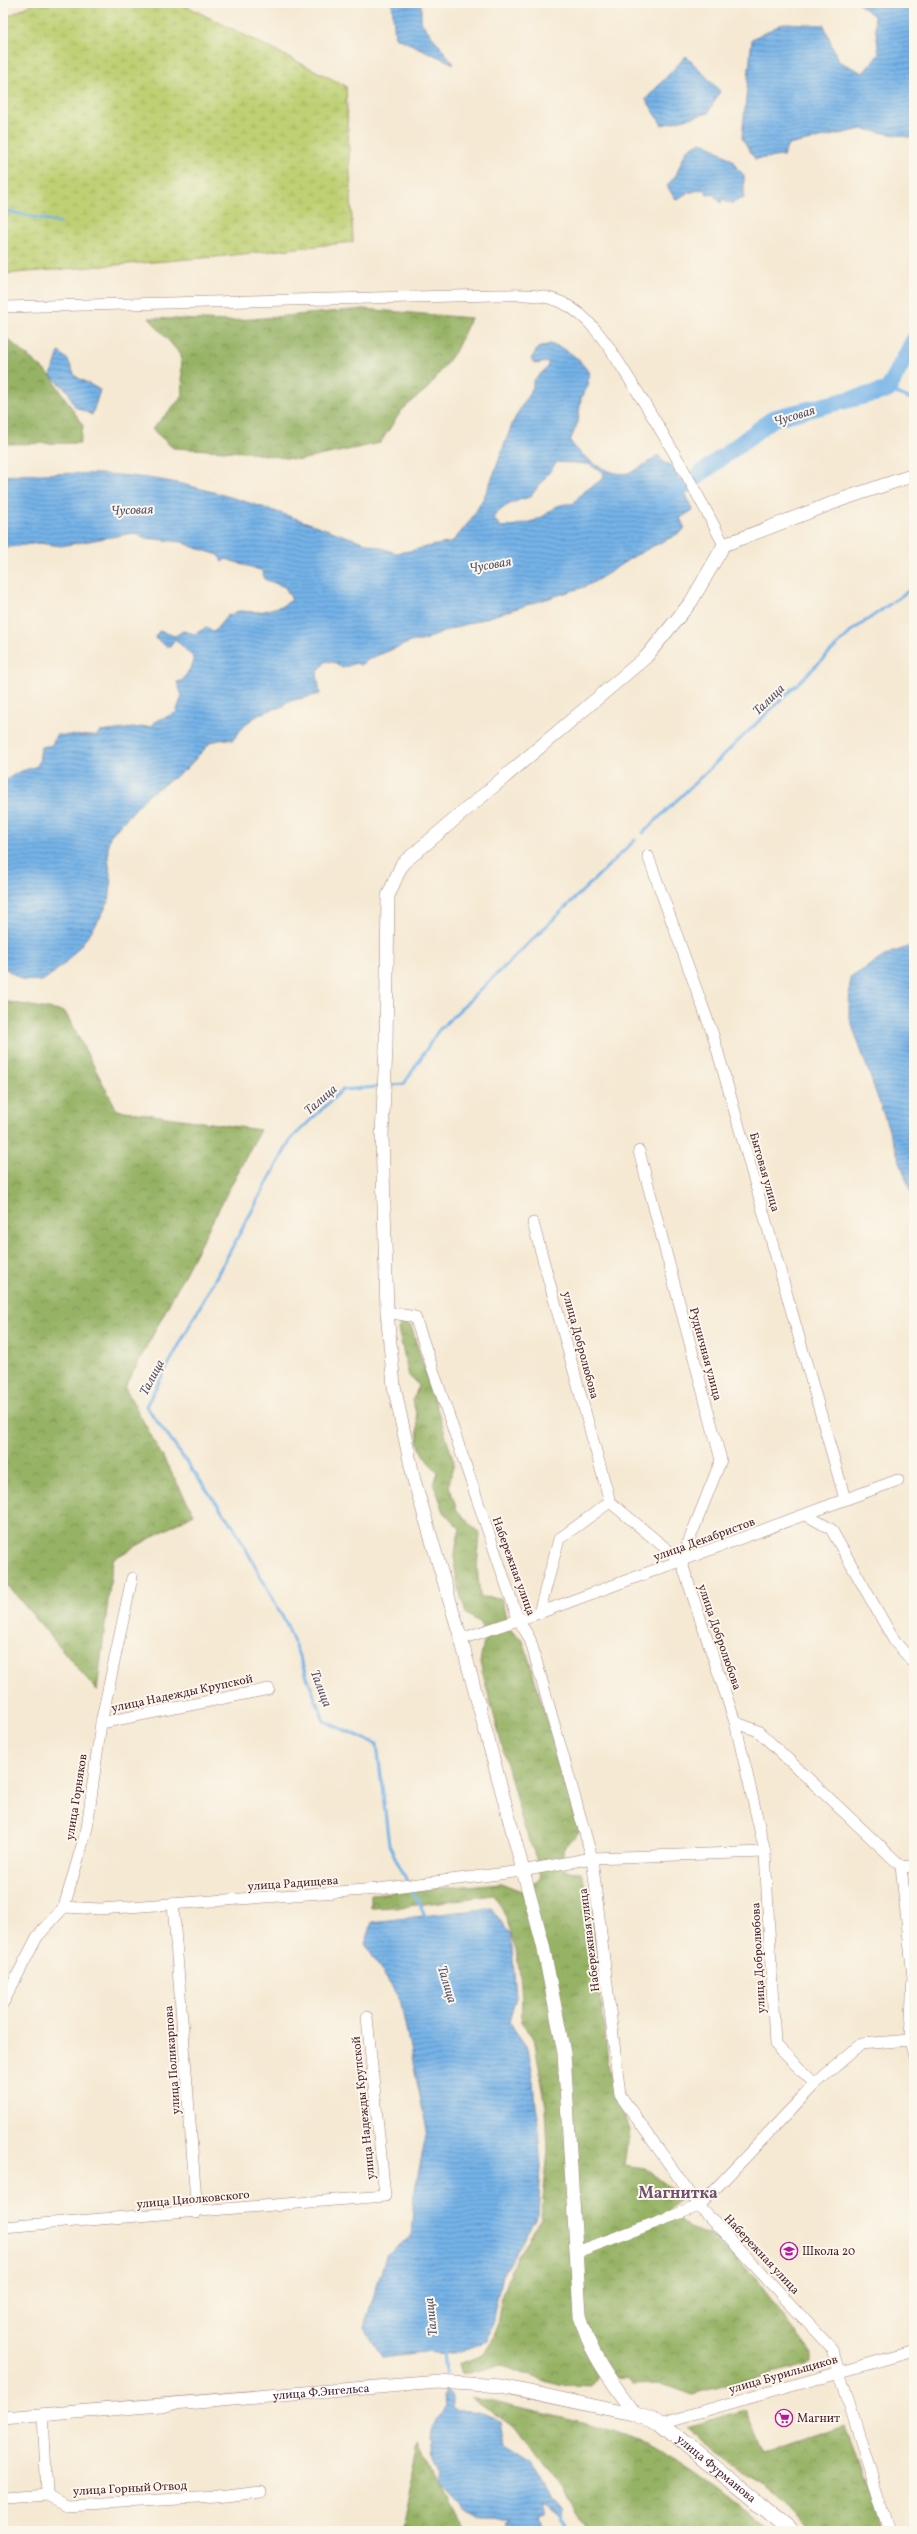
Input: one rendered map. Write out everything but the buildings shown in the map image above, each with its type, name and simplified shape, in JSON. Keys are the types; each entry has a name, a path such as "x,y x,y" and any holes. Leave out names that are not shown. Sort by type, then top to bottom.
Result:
{"main road":[{"name":"улица Фурманова","path":"636,2415 661,2423 792,2531"}],"street":[{"path":"3,307 495,294 546,297 562,303 588,323 611,350 670,444 710,516 724,545"},
{"path":"636,2415 595,2358 585,2337 580,2316 564,2053 543,1945 522,1871 462,1639 414,1480 394,1386 387,1312 382,1136 386,1048 388,896 402,864 646,657 690,602 724,545 843,498 914,475"},
{"name":"Бытовая улица","path":"648,856 713,1035 845,1499"},
{"name":"Рудничная улица","path":"639,1151 721,1460 681,1560"},
{"name":"улица Добролюбова","path":"533,1223 610,1502"},
{"name":"Набережная улица","path":"387,1312 415,1317 518,1619 530,1639 592,1858 620,2095 699,2206 832,2349 889,2531"},
{"name":"улица Декабристов","path":"462,1639 539,1613 898,1480"},
{"path":"539,1613 559,1539 610,1502 681,1560"},
{"path":"806,1515 831,1529 895,1642 914,1663"},
{"name":"улица Добролюбова","path":"681,1560 735,1722 765,1852 775,2044 815,2084"},
{"name":"улица Горняков","path":"3,2003 37,1937 64,1907 87,1828 101,1724 132,1578"},
{"name":"улица Надежды Крупской","path":"101,1724 269,1689"},
{"path":"735,1722 758,1731 901,1866 914,1868"},
{"name":"улица Радищева","path":"64,1907 100,1909 365,1891 522,1871 592,1858 765,1852"},
{"path":"901,1866 913,1976 910,2040 914,2056"},
{"name":"улица Поликарпова","path":"173,1904 197,2213"},
{"name":"улица Надежды Крупской","path":"367,2017 385,2196"},
{"path":"577,2252 699,2206 815,2084 861,2044 910,2040"},
{"name":"улица Циолковского","path":"3,2227 197,2213 385,2196"},
{"name":"улица Бурильщиков","path":"661,2423 839,2371 914,2351"},
{"name":"улица Ф.Энгельса","path":"3,2418 438,2382 502,2386 636,2415"},
{"path":"3,2498 47,2495 43,2414"},
{"name":"улица Горный Отвод","path":"47,2495 67,2505 217,2497 261,2492"}],"green space":[{"path":"34,3 175,3 190,8 346,86 353,242 215,257 3,274 3,19"},
{"path":"363,309 471,318 455,352 429,387 402,410 380,443 300,460 244,452 173,448 152,429 183,396 181,355 149,318 229,321"},
{"path":"3,335 51,376 83,426 80,443 3,444"},
{"path":"3,1001 65,1012 117,1110 260,1130 125,1388 194,1514 113,1559 97,1691 3,1580"},
{"path":"402,1322 411,1326 454,1462 449,1485 457,1510 480,1534 477,1567 480,1597 501,1598 509,1629 523,1640 580,1831 563,1849 565,1871 581,1872 591,1903 609,2071 629,2130 624,2165 645,2168 682,2197 669,2211 689,2228 712,2236 755,2278 812,2354 812,2362 807,2365 692,2395 659,2383 632,2384 626,2378 599,2375 591,2387 558,2385 501,2366 462,2374 459,2364 485,2354 495,2338 502,2294 516,2257 541,2219 548,2151 546,2107 534,2038 521,2022 522,2007 520,1974 517,1956 508,1923 494,1895 401,1907 371,1908 371,1894 501,1883 521,1891 540,1878 536,1858 523,1824 480,1663 484,1641 481,1623 466,1614 459,1592 455,1552 460,1529 444,1512 434,1484 438,1472 428,1462 419,1445 416,1412 412,1401 419,1386 409,1376 398,1329"},
{"path":"471,2397 604,2429 646,2445 693,2472 765,2527 752,2531 590,2531 515,2428"},
{"path":"745,2410 765,2453 845,2426 873,2499 881,2531 811,2531 768,2483 748,2477 686,2427"},
{"path":"420,2442 465,2531 401,2531"}],"water":[{"path":"392,3 421,3 421,22 454,64 395,37"},
{"path":"858,3 914,3 914,138 862,129 788,145 783,156 755,159 742,138 752,39 784,23 824,25 838,61 863,73 879,54 874,16"},
{"path":"686,56 720,91 708,113 662,125 646,99"},
{"path":"700,142 707,144 734,161 736,167 744,175 744,198 732,203 726,202 723,198 721,203 713,194 708,195 704,189 687,193 676,200 667,186 676,175 686,151"},
{"path":"550,344 562,348 577,358 589,373 588,386 581,398 578,422 570,441 588,459 604,469 620,474 632,472 640,468 658,455 664,463 672,465 693,510 680,518 685,529 636,555 600,579 584,587 451,629 421,641 413,641 371,658 360,665 356,663 342,668 336,663 326,661 317,673 320,694 286,702 284,706 267,711 255,717 244,726 233,740 224,739 211,742 185,770 149,794 110,836 108,843 108,858 111,887 107,904 83,943 61,967 41,981 23,980 3,967 3,781 17,773 37,766 41,747 52,745 56,735 97,736 99,732 153,726 154,722 176,713 182,696 177,682 183,680 194,662 193,657 175,639 170,646 166,646 155,638 159,631 175,636 183,631 195,634 207,627 214,632 227,616 239,611 260,612 282,606 292,600 285,587 264,579 263,571 226,559 222,562 219,555 193,547 183,542 146,538 133,533 61,546 39,543 3,548 3,476 73,473 120,475 167,481 216,493 268,509 396,553 451,543 473,516 481,503 493,476 512,424 533,387 533,381 548,367 548,362 535,364 531,359 538,348","holes":["557,462 588,464 604,473 603,479 582,493 573,504 556,506 538,519 520,524 501,527 493,518 500,510 510,504 530,497"]},
{"path":"59,352 68,360 75,376 100,390 92,415 75,407 68,391 51,376"},
{"path":"914,945 914,1201 849,1016 850,978 888,954"},
{"path":"491,1908 511,1935 516,1997 509,2022 528,2049 534,2082 541,2167 538,2215 502,2275 488,2341 452,2354 423,2352 382,2357 364,2327 386,2256 411,2237 414,2195 427,2130 400,2000 365,1944 372,1922"},
{"path":"447,2391 452,2397 452,2408 454,2410 482,2413 500,2422 504,2448 530,2464 547,2498 562,2510 561,2516 540,2503 543,2513 537,2515 546,2531 523,2531 518,2525 509,2525 508,2522 512,2518 482,2518 466,2511 442,2486 441,2472 434,2457 432,2437 434,2425 445,2408 444,2394"}],"waterway":[{"path":"3,210 60,223"},
{"name":"Чусовая","path":"663,502 774,418 888,390 914,340"},
{"path":"888,390 914,400"},
{"name":"Талица","path":"643,833 853,630 914,587"},
{"name":"Талица","path":"393,1085 404,1084 438,1031 635,840"},
{"name":"Талица","path":"376,1087 342,1090 291,1139 146,1406 235,1529 287,1625 324,1721 377,1744 389,1845 408,1883"},
{"name":"Талица","path":"411,1888 426,1917 424,1919"},
{"name":"Талица","path":"444,2350 446,2373"},
{"name":"Талица","path":"558,2513 570,2531"}],"place":[{"name":"Школа 20","path":"789,2251"},
{"name":"Магнит","path":"784,2418"}],"district":[{"name":"Магнитка","path":"678,2192"}]}
